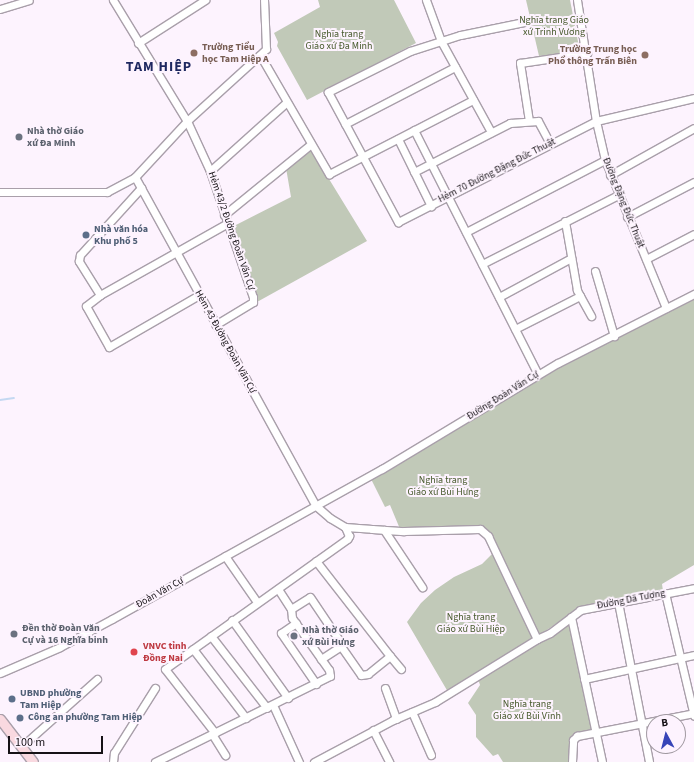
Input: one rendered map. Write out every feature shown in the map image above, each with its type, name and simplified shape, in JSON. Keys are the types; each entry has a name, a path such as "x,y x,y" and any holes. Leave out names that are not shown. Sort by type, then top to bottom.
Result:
{"main road":[{"path":"0,719 33,762"}],"street":[{"path":"0,9 29,0"},
{"name":"Hẻm 43/2 Đường Đoàn Văn Cự","path":"113,0 186,121 210,171 254,299 242,310 215,326"},
{"path":"138,43 205,0"},
{"path":"0,192 107,192 135,177 186,121 260,55 267,43 264,0"},
{"path":"426,0 441,41 491,132"},
{"name":"Đường Đặng Đức Thuật","path":"577,0 587,53 596,121 605,160 627,217 666,308"},
{"path":"363,156 328,92 404,53 480,30 529,21"},
{"path":"529,121 520,63 587,53"},
{"path":"260,55 330,174 473,100"},
{"path":"345,124 455,67"},
{"name":"Hẻm 70 Đường Đặng Đức Thuật","path":"363,156 398,222 596,121 694,98"},
{"path":"210,171 287,102"},
{"path":"414,172 506,124 538,121 550,144"},
{"path":"610,175 694,128"},
{"path":"414,130 538,374"},
{"path":"398,139 430,206"},
{"path":"224,215 311,144"},
{"path":"466,232 605,160"},
{"name":"Hẻm 43 Đường Đoàn Văn Cự","path":"135,177 177,252 215,326 315,505"},
{"path":"627,217 694,182"},
{"path":"100,295 79,261 80,255 141,188"},
{"path":"482,264 618,195"},
{"path":"565,221 570,258 580,296 591,316"},
{"path":"199,295 109,347 87,304 100,295 228,223"},
{"path":"646,259 694,234"},
{"path":"499,298 570,258"},
{"path":"595,271 614,336"},
{"name":"Đường Đoàn Văn Cự","path":"315,505 467,419 538,374 694,294"},
{"path":"515,329 580,296"},
{"path":"315,505 345,527 384,530 480,529 488,536 537,639"},
{"name":"Đoàn Văn Cự","path":"0,673 64,645 315,505"},
{"path":"225,755 214,733 165,670 348,537 345,527"},
{"path":"384,530 422,587"},
{"path":"225,556 257,602"},
{"path":"316,561 401,669"},
{"name":"Đường Dã Tượng","path":"314,762 373,730 435,702 572,617 580,610 694,588"},
{"path":"278,589 292,609"},
{"path":"572,762 574,738 642,723 694,714 682,657 665,593"},
{"path":"157,761 288,698 330,676 322,660 290,614 292,609 310,597 341,646 363,675 390,656"},
{"path":"618,602 649,762"},
{"path":"572,617 602,762"},
{"path":"232,620 288,698"},
{"path":"296,623 281,633 316,684"},
{"path":"211,636 270,706 300,762"},
{"path":"322,660 341,646"},
{"path":"193,649 246,718"},
{"path":"584,679 694,655"},
{"path":"21,747 97,679"},
{"path":"113,762 114,753 155,688"},
{"path":"386,688 396,719"},
{"path":"412,712 432,755"},
{"path":"373,730 389,762"}],"green space":[{"name":"Nghĩa trang Giáo xứ Đa Minh","path":"318,0 394,0 416,43 307,100 277,46 278,42 274,33 320,7"},
{"name":"Nghĩa trang Giáo xứ Trinh Vương","path":"526,0 570,0 580,52 539,56"},
{"path":"310,148 367,241 257,302 232,227 291,197 286,168"},
{"name":"Nghĩa trang Giáo xứ Bùi Hưng","path":"694,298 694,565 662,584 663,591 579,608 538,636 481,526 400,529 390,505 385,507 371,479 559,366"},
{"name":"Nghĩa trang Giáo xứ Bùi Hiệp","path":"493,553 534,639 448,692 407,622 421,603 435,590 454,577 482,564"},
{"name":"Nghĩa trang Giáo xứ Bùi Vĩnh","path":"570,621 592,731 576,734 570,762 503,762 498,754 493,756 476,737 476,715 468,703 480,685 478,679"}],"waterway":[{"path":"0,400 14,398"}],"place":[{"name":"Trường Tiểu học Tam Hiệp A","path":"194,53"},
{"name":"Trường Trung học Phổ thông Trấn Biên","path":"645,55"},
{"name":"Nhà thờ Giáo xứ Đa Minh","path":"19,137"},
{"name":"Nhà văn hóa Khu phố 5","path":"86,235"},
{"name":"Đền thờ Đoàn Văn Cự và 16 Nghĩa binh","path":"14,634"},
{"name":"Nhà thờ Giáo xứ Bùi Hưng","path":"294,636"},
{"name":"VNVC tỉnh Đồng Nai","path":"134,652"},
{"name":"UBND phường Tam Hiệp","path":"12,699"},
{"name":"Công an phường Tam Hiệp","path":"20,718"}],"district":[{"name":"TAM HIỆP","path":"159,67"}]}
